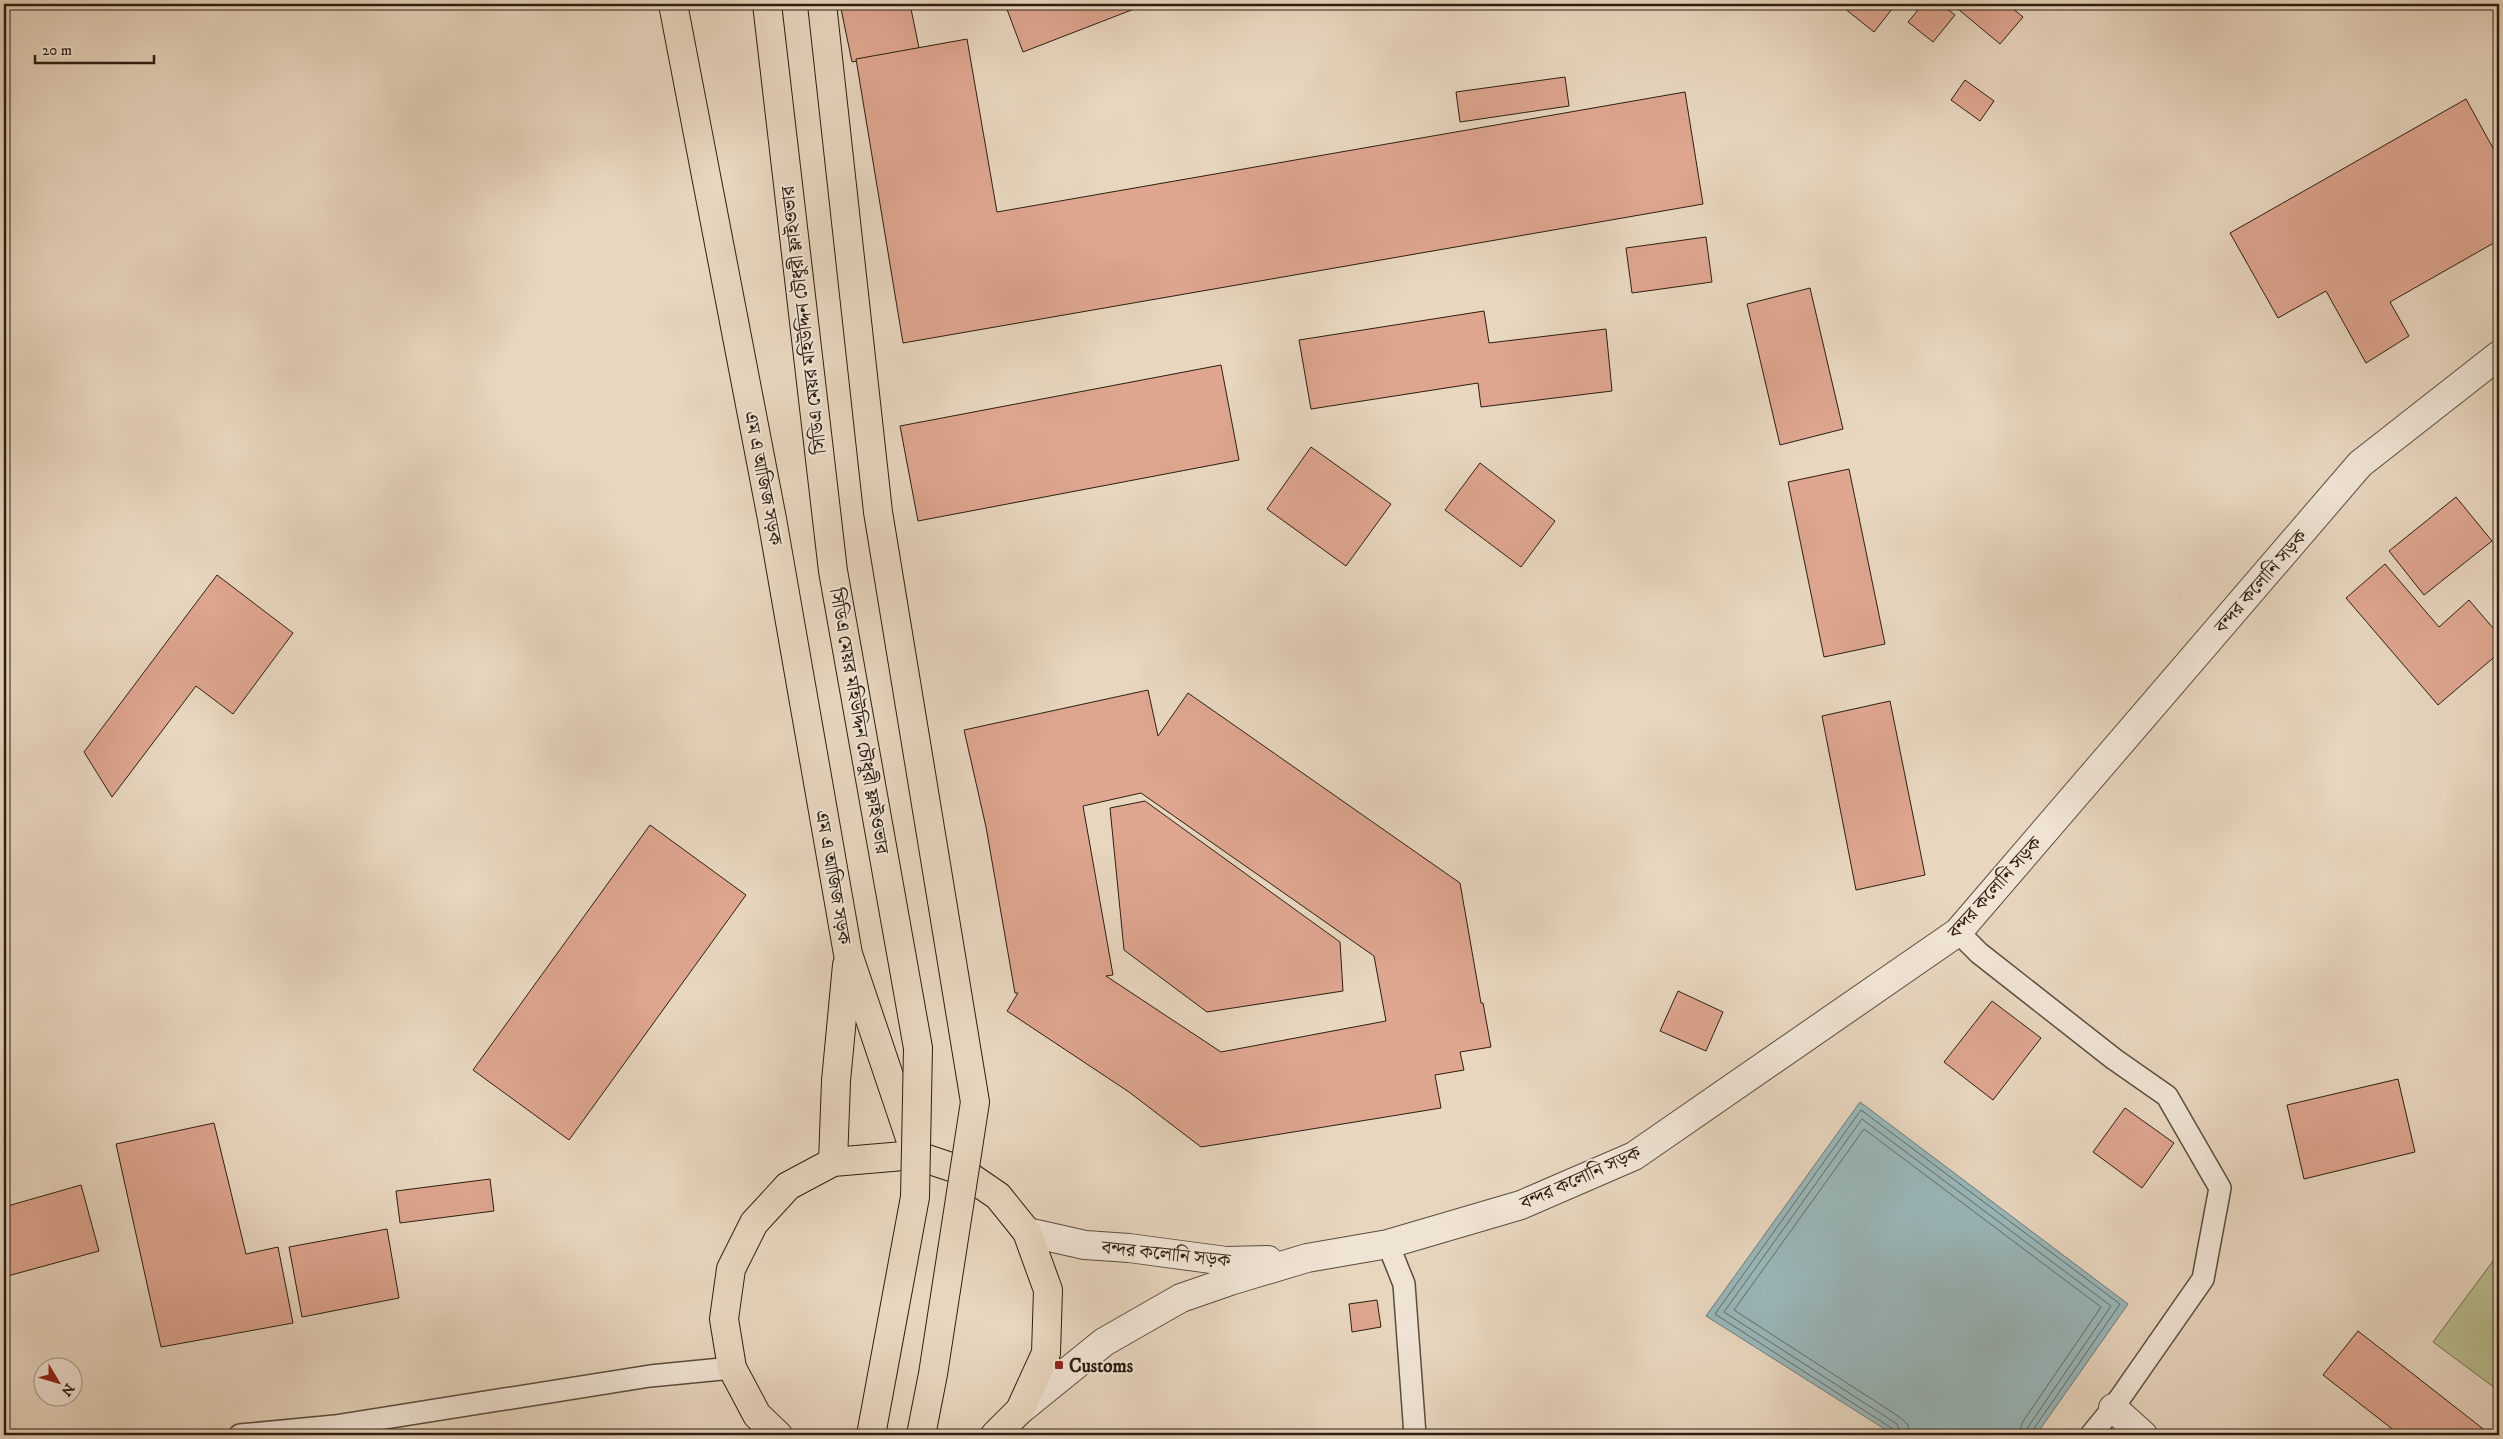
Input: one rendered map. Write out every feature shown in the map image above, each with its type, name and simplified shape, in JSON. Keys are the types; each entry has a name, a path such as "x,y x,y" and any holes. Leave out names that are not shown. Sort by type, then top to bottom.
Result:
{"main road":[{"name":"এম এ আজিজ সড়ক","path":"673,4 772,519 848,954 915,1155"},
{"name":"সিডিএ মেয়র মহিউদ্দিন চৌধুরী ফ্লাইওভার","path":"767,4 833,571 918,1048 915,1197 871,1435"},
{"path":"822,4 878,512 975,1102 933,1374 921,1435"},
{"name":"এম এ আজিজ সড়ক","path":"833,1162 836,1081 848,954"},
{"path":"778,1435 757,1415 732,1368 724,1319 731,1269 754,1223 788,1186 833,1162 915,1155 960,1170 998,1196 1027,1232 1048,1290 1046,1353 1020,1410 995,1435"}],"street":[{"name":"বন্দর কলোনি সড়ক","path":"1020,1410 1104,1342 1181,1298 1307,1258 1388,1244 1521,1205 1634,1156 1958,932 2360,464 2499,355"},
{"name":"বন্দর কলোনি সড়ক","path":"1027,1232 1085,1246 1129,1248 1226,1261 1307,1258"},
{"path":"2113,1408 2143,1435"}],"lane":[{"path":"1958,932 1994,965 2114,1059 2167,1096 2220,1188 2203,1279 2113,1408 2091,1435"},
{"path":"1388,1244 1404,1284 1415,1435"},
{"path":"240,1435 335,1426 650,1376 732,1368"}],"green space":[{"path":"2496,1257 2499,1259 2499,1391 2433,1342"}],"water":[{"path":"1860,1102 2128,1304 2036,1435 1894,1435 1706,1316"}],"building":[{"path":"840,4 910,4 919,48 852,62"},
{"path":"1005,4 1147,4 1023,52"},
{"path":"1839,4 1896,4 1874,32"},
{"path":"1923,4 1941,4 1955,15 1933,42 1908,22"},
{"path":"1952,4 2007,4 2023,17 2000,44"},
{"path":"967,39 997,212 1685,92 1703,204 903,343 856,59"},
{"path":"1565,77 1569,106 1460,122 1456,92"},
{"path":"1965,80 1994,101 1980,121 1951,100"},
{"path":"2466,99 2499,159 2499,240 2390,302 2409,336 2366,363 2326,291 2278,318 2230,233"},
{"path":"1706,237 1712,282 1632,293 1626,248"},
{"path":"1810,288 1843,429 1780,445 1747,304"},
{"path":"1484,311 1489,343 1606,329 1612,391 1481,407 1478,383 1311,409 1299,340"},
{"path":"1221,365 1239,460 918,521 900,426"},
{"path":"1311,447 1391,504 1346,566 1267,509"},
{"path":"1480,463 1555,521 1521,567 1445,510"},
{"path":"1849,469 1885,644 1824,657 1788,482"},
{"path":"2456,497 2492,541 2424,595 2389,551"},
{"path":"2385,564 2439,627 2469,600 2499,635 2499,653 2438,705 2346,598"},
{"path":"217,575 293,633 233,714 196,686 112,797 84,752"},
{"path":"1148,690 1158,736 1188,693 1460,883 1481,1003 1483,1003 1491,1047 1460,1052 1464,1070 1435,1075 1441,1108 1201,1147 1129,1092 1007,1011 1018,993 1015,993 986,827 964,730","holes":["1141,793 1374,956 1386,1021 1221,1052 1106,976 1113,975 1083,806"]},
{"path":"1890,701 1925,875 1856,890 1822,716"},
{"path":"1145,801 1340,942 1343,991 1207,1012 1124,950 1110,808"},
{"path":"650,825 746,895 569,1140 473,1070"},
{"path":"1678,991 1723,1012 1706,1051 1660,1031"},
{"path":"1992,1001 2041,1038 1993,1100 1944,1062"},
{"path":"2398,1079 2415,1152 2304,1179 2287,1105"},
{"path":"2125,1108 2174,1143 2142,1188 2093,1152"},
{"path":"214,1123 246,1254 278,1247 293,1323 161,1347 116,1144"},
{"path":"490,1179 494,1211 400,1223 396,1191"},
{"path":"81,1185 99,1251 4,1277 4,1207"},
{"path":"387,1229 399,1298 302,1317 289,1247"},
{"path":"1377,1300 1381,1327 1352,1332 1349,1304"},
{"path":"2358,1331 2491,1435 2400,1435 2323,1375"}],"place":[{"name":"Customs","path":"1059,1365"}]}
